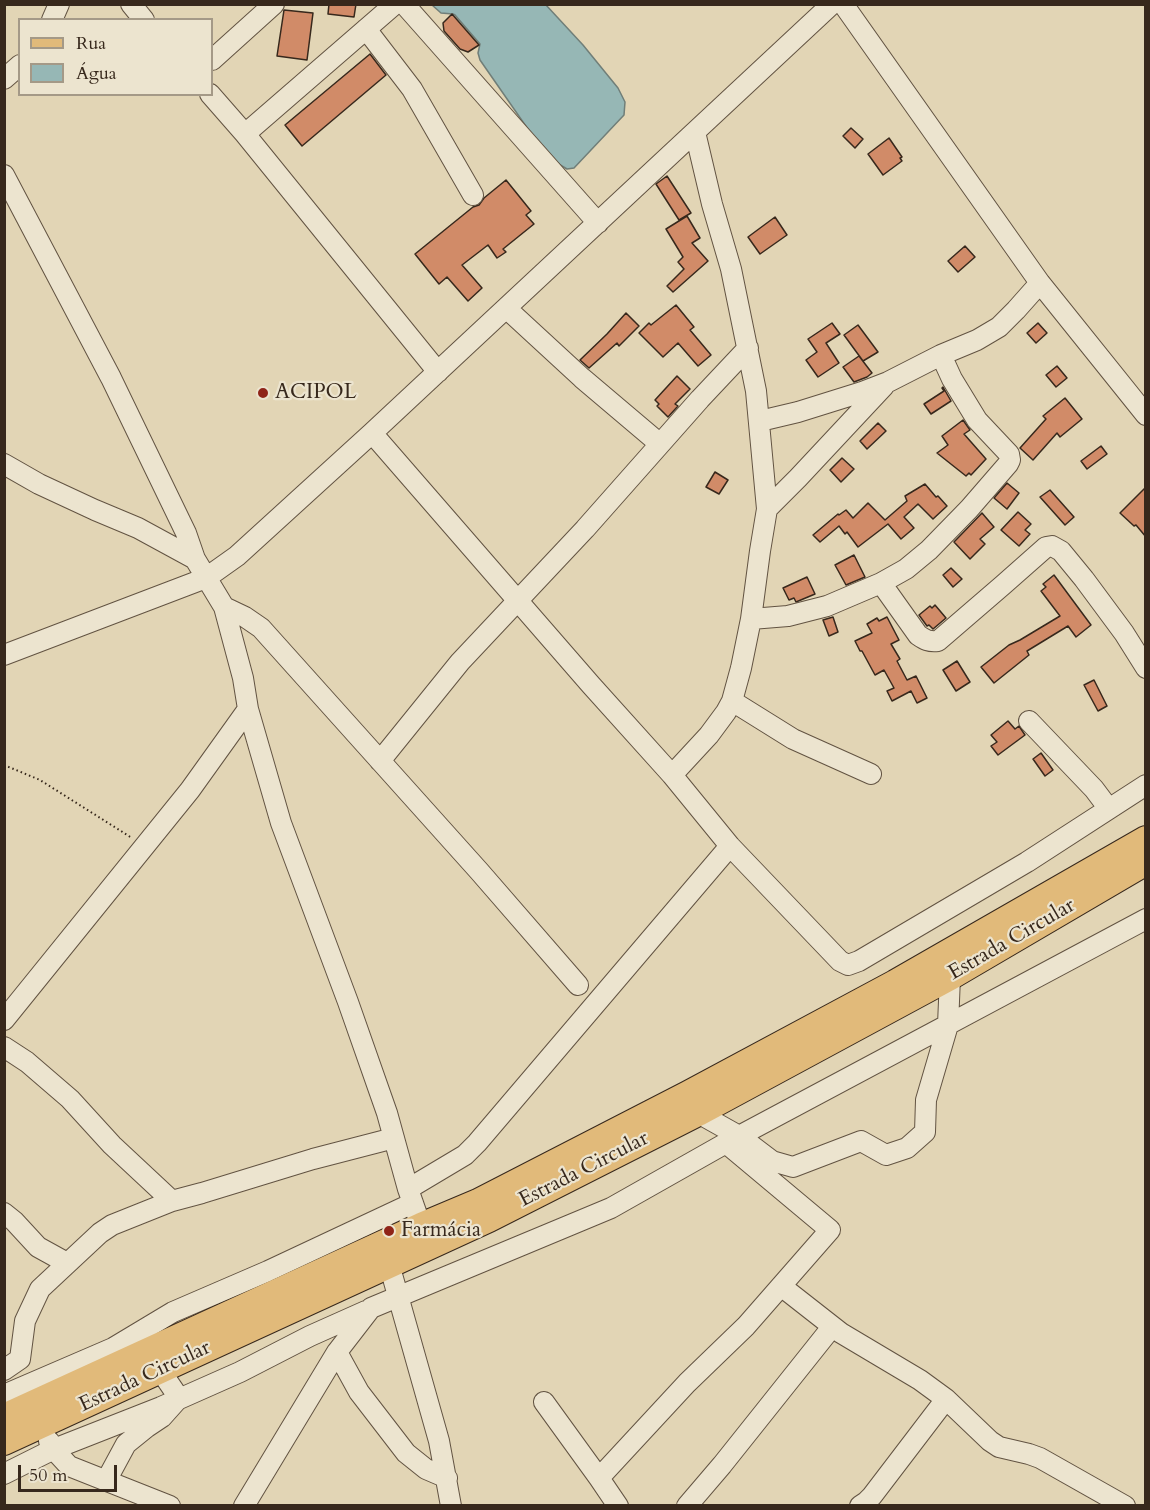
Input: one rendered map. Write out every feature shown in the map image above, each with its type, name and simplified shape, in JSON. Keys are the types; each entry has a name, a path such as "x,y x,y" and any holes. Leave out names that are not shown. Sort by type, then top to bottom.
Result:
{"main road":[{"name":"Estrada Circular","path":"11,1403 250,1291 414,1206 478,1202 688,1094 895,983 1146,839"},
{"name":"Estrada Circular","path":"4,1442 489,1219 698,1113 950,977 1146,862"}],"street":[{"path":"53,18 59,4"},
{"path":"130,4 142,18"},
{"path":"245,134 395,4"},
{"path":"404,4 598,223"},
{"path":"4,656 206,578 237,556 438,372 832,4"},
{"path":"843,4 1040,283 1146,415"},
{"path":"213,59 268,7"},
{"path":"366,29 412,89 473,195"},
{"path":"4,79 18,66"},
{"path":"212,96 438,372"},
{"path":"672,775 708,735 732,701 752,619 767,509 756,391 731,269 712,204 695,132"},
{"path":"4,175 111,378 186,533 195,559 224,607 243,678 248,709 281,823 348,1002 394,1138 414,1206 477,1143 730,846"},
{"path":"760,421 862,392 977,340 999,327 1040,283"},
{"path":"506,308 582,378 660,444"},
{"path":"380,761 460,662 585,529 747,348"},
{"path":"752,619 788,616 826,606 881,583 906,569 929,550 969,510 1010,460 1009,454 977,420 952,379 941,355"},
{"path":"767,509 888,382"},
{"path":"372,433 672,775 730,846 840,961 848,965 859,961 1007,873 1146,785"},
{"path":"4,464 39,484 138,528 195,559"},
{"path":"881,583 918,635 930,642 938,641 1046,546 1052,546 1061,551 1084,579 1124,633 1146,668"},
{"path":"224,607 261,628 578,985"},
{"path":"732,701 793,739 871,774"},
{"path":"4,1020 190,790 248,709"},
{"path":"1029,722 1080,773 1108,809"},
{"path":"4,1474 54,1449 161,1407 240,1372 371,1308 611,1208 1146,918"},
{"path":"733,1140 772,1161 793,1167 861,1141 886,1155 907,1148 925,1132 926,1100 948,1025 950,977"},
{"path":"4,1047 27,1062 70,1099 112,1145 171,1200"},
{"path":"599,1478 687,1383 746,1326 830,1230 733,1140 698,1113"},
{"path":"11,1403 12,1364 25,1321 40,1289 100,1233 112,1225 171,1200 394,1138"},
{"path":"4,1213 38,1247 67,1263"},
{"path":"389,1264 439,1441 451,1506"},
{"path":"781,1286 832,1327 920,1380 946,1399 990,1442 999,1447 1040,1458 1125,1506"},
{"path":"244,1506 337,1352 371,1308"},
{"path":"687,1506 832,1327"},
{"path":"337,1352 359,1392 406,1452 426,1469 447,1478"},
{"path":"160,1370 179,1398"},
{"path":"106,1481 126,1444 162,1417 179,1398"},
{"path":"860,1506 872,1496 946,1399"},
{"path":"544,1402 618,1506"},
{"path":"40,1426 54,1449 69,1466 106,1481 139,1500 170,1506"}],"path":[{"path":"4,765 40,780 144,846"}],"water":[{"path":"432,5 546,5 618,88 625,102 624,115 574,168 567,169 557,163 539,145 480,60 478,53 480,44 455,15 441,13"}],"building":[{"path":"329,4 356,4 354,17 328,14"},
{"path":"284,10 313,13 307,60 277,56"},
{"path":"452,14 479,45 468,52 460,49 444,31 443,23"},
{"path":"370,54 386,75 302,146 285,125"},
{"path":"851,128 863,139 855,148 843,136"},
{"path":"889,138 902,157 900,158 902,161 883,175 868,154"},
{"path":"667,176 691,213 679,220 656,184"},
{"path":"506,180 531,211 526,215 534,224 503,249 506,252 497,258 488,245 462,265 482,288 468,301 447,277 439,284 415,254 473,207 479,205"},
{"path":"687,216 700,238 692,243 708,261 673,292 667,286 684,269 678,262 683,257 666,229"},
{"path":"775,217 787,235 760,254 748,237"},
{"path":"965,246 975,257 958,272 948,261"},
{"path":"676,305 694,327 690,330 711,355 698,366 678,343 663,357 639,333 649,323 651,325"},
{"path":"626,313 639,326 619,346 617,343 589,368 580,360"},
{"path":"832,323 840,334 826,343 839,363 818,377 806,360 817,352 808,339"},
{"path":"1038,323 1047,333 1036,343 1027,333"},
{"path":"858,325 878,352 863,361 844,335"},
{"path":"859,356 872,373 854,382 843,367"},
{"path":"1057,366 1067,378 1056,387 1046,375"},
{"path":"677,376 690,389 675,404 678,406 668,417 657,406 659,404 655,400"},
{"path":"943,387 951,401 931,414 924,404 944,391"},
{"path":"1065,398 1082,419 1060,437 1057,433 1033,460 1020,448 1046,419 1043,416"},
{"path":"963,420 970,430 964,434 986,459 971,475 969,473 966,476 937,453 948,445 942,436"},
{"path":"878,423 886,431 867,449 860,441"},
{"path":"1101,446 1107,454 1087,469 1081,461"},
{"path":"842,458 854,469 841,482 830,470"},
{"path":"715,472 728,480 719,494 706,487"},
{"path":"1007,483 1019,493 1007,509 994,498"},
{"path":"925,484 947,506 933,519 918,504 904,517 914,528 901,539 888,524 858,547 847,532 845,534 839,526 820,542 813,535 838,514 846,510 853,518 868,503 885,520 907,501 905,496"},
{"path":"1146,487 1146,537 1136,525 1134,526 1120,513"},
{"path":"1050,490 1074,517 1065,525 1040,497"},
{"path":"1018,512 1031,524 1025,530 1030,534 1019,546 1001,530"},
{"path":"982,513 994,527 980,539 985,544 970,559 954,542"},
{"path":"854,555 865,577 846,585 835,565"},
{"path":"951,568 962,579 953,587 943,575"},
{"path":"1054,575 1091,625 1076,637 1068,626 1027,651 1029,655 994,683 981,667 1009,645 1060,616 1041,591 1046,587 1043,584"},
{"path":"807,577 815,594 796,602 794,598 789,600 783,588"},
{"path":"935,605 946,618 933,629 927,626 919,615 930,606 932,608"},
{"path":"833,617 838,632 829,636 823,620"},
{"path":"887,617 899,640 891,644 900,659 897,661 907,680 916,676 927,698 917,703 911,691 892,701 887,691 894,688 884,670 875,675 855,641 872,633 867,624 877,618 879,621"},
{"path":"957,661 970,682 956,691 943,670"},
{"path":"1094,680 1107,706 1098,711 1084,685"},
{"path":"1008,721 1015,729 1019,726 1025,735 998,755 991,746 997,742 991,735"},
{"path":"1041,753 1053,770 1045,776 1033,759"}],"place":[{"name":"ACIPOL","path":"263,393"},
{"name":"Farmácia","path":"389,1231"}]}
